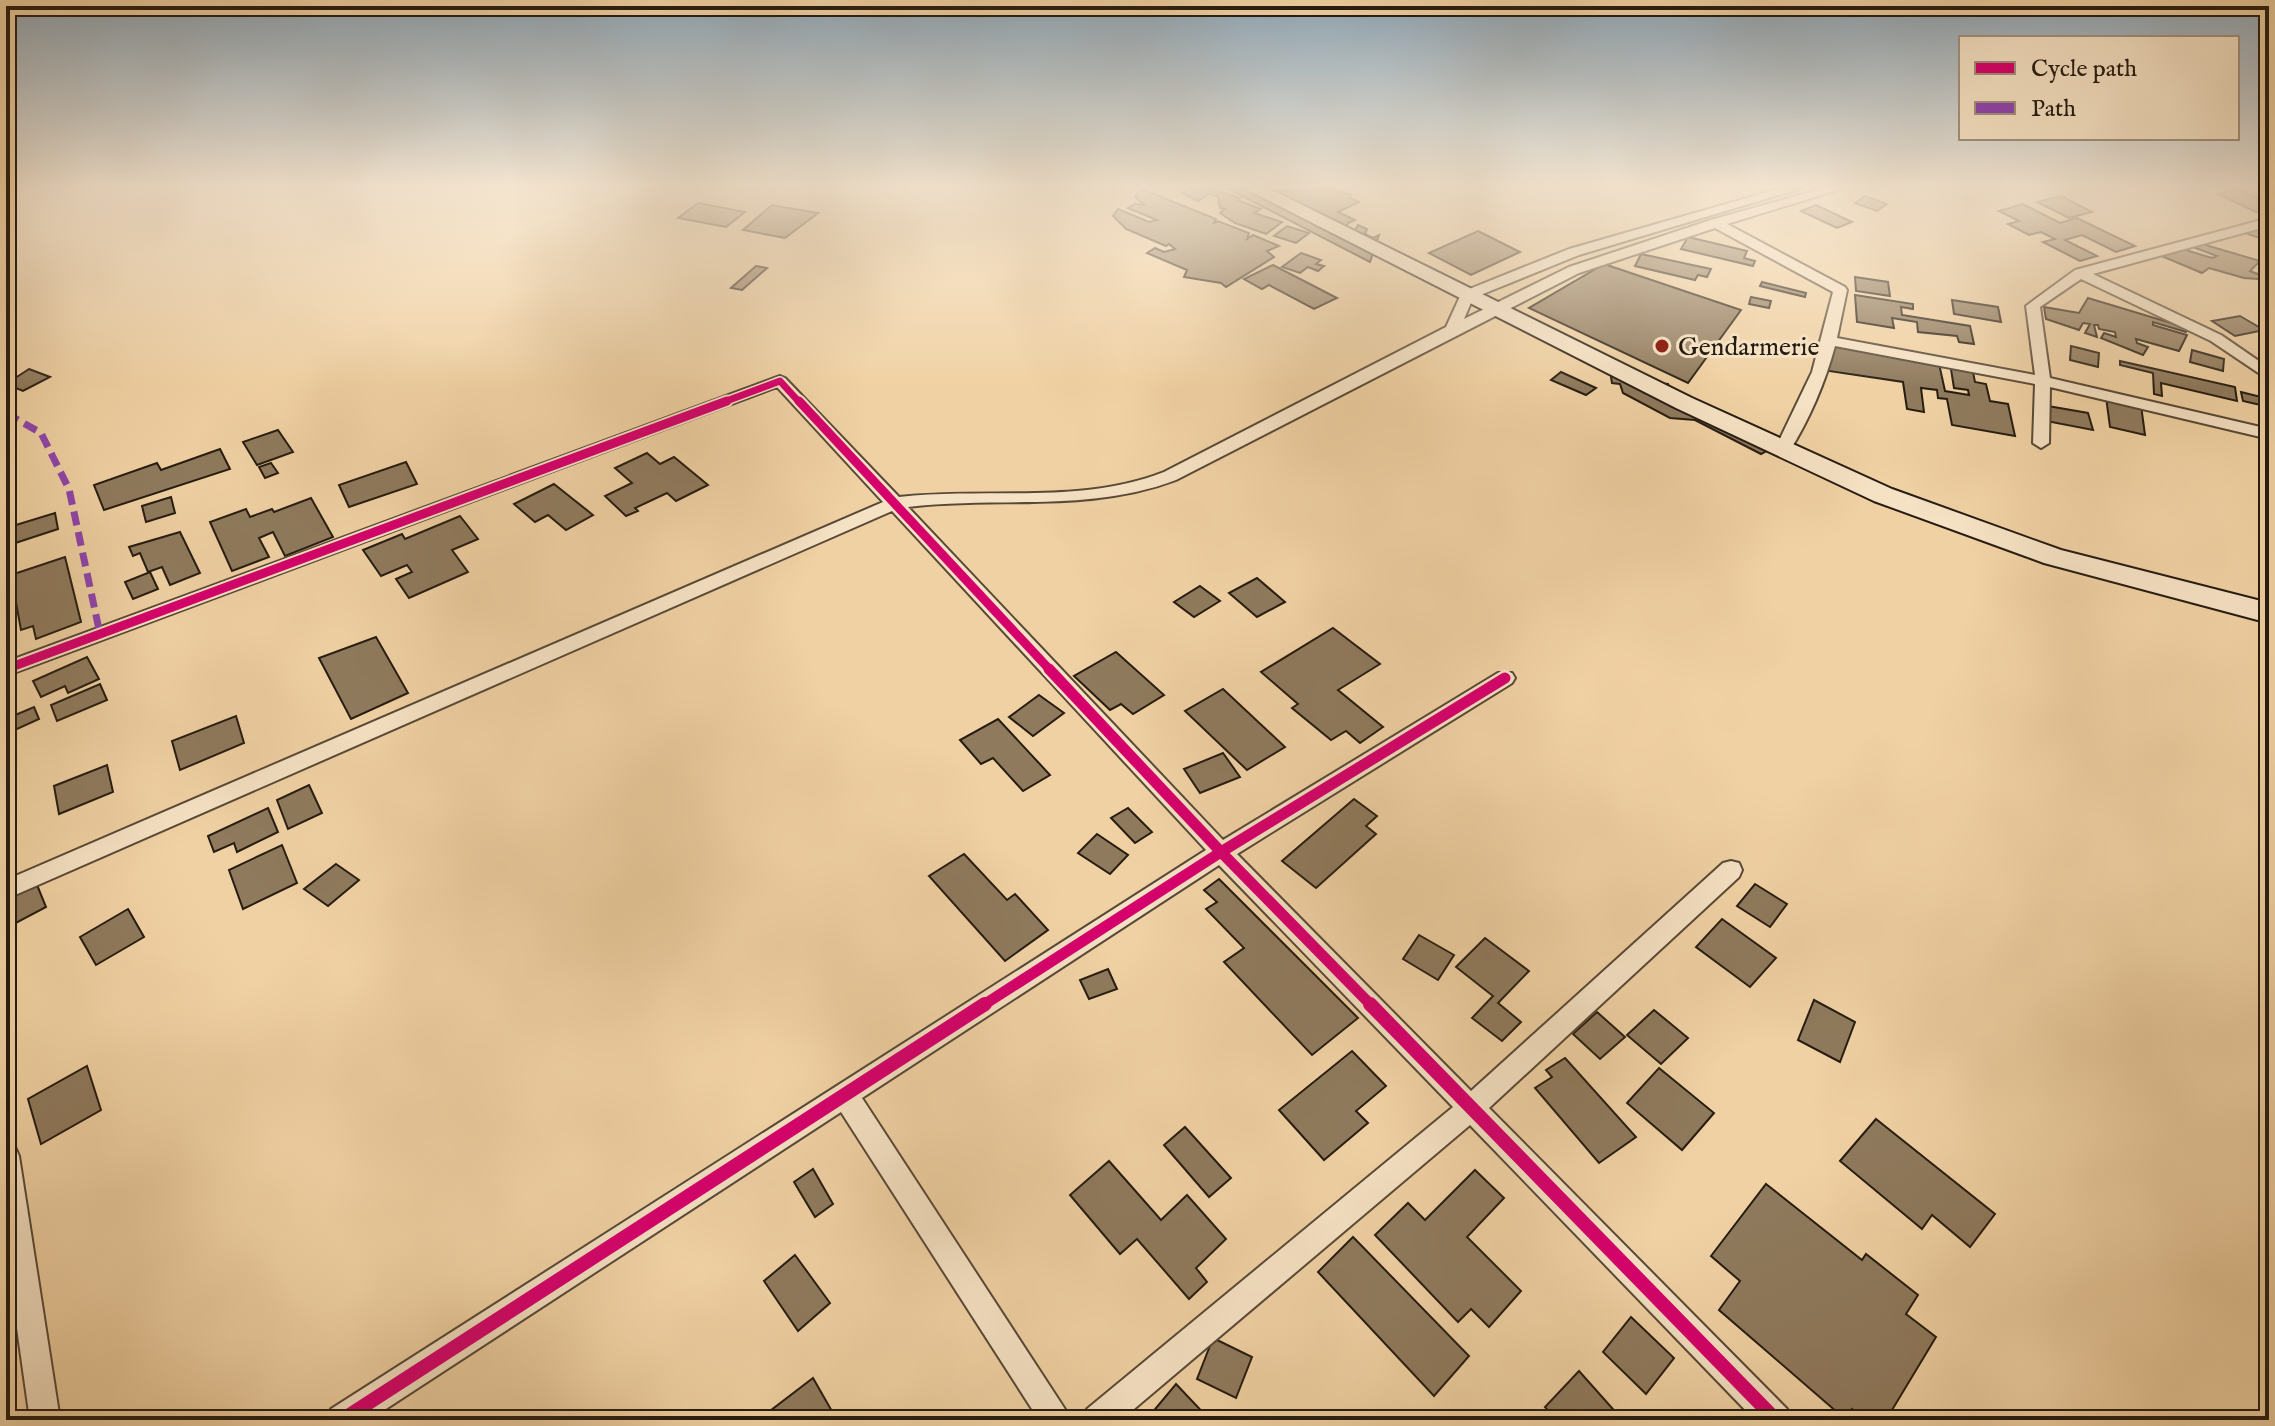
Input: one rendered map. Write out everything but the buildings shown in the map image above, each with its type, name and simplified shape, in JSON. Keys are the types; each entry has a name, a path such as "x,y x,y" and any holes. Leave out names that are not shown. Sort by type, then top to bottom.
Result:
{"main road":[{"path":"1386,255 1883,495 2053,557 2269,613"}],"street":[{"path":"1452,330 1467,295 1568,255"},
{"path":"6,890 895,503 941,496 1054,498 1132,490 1170,476 1574,270 1621,255"},
{"path":"1774,255 1840,290 1832,341 1808,406 1783,449"},
{"path":"2041,443 2043,381 2033,306 2080,273 2148,255"},
{"path":"2080,273 2216,338 2269,375"},
{"path":"1832,341 2043,381 2269,434"},
{"path":"6,669 780,381 1221,852 1776,1420"},
{"path":"342,1420 1221,852 1505,678"},
{"path":"1098,1420 1471,1108 1731,870"},
{"path":"845,1095 1057,1420"},
{"path":"6,1156 45,1420"}],"marked path":[{"path":"6,413 41,433 69,489 100,634"}],"cycle path":[{"path":"6,669 780,381 1221,852 1776,1420"},
{"path":"342,1420 1221,852 1505,678"}],"place":[{"name":"Gendarmerie","path":"1662,346"}]}
